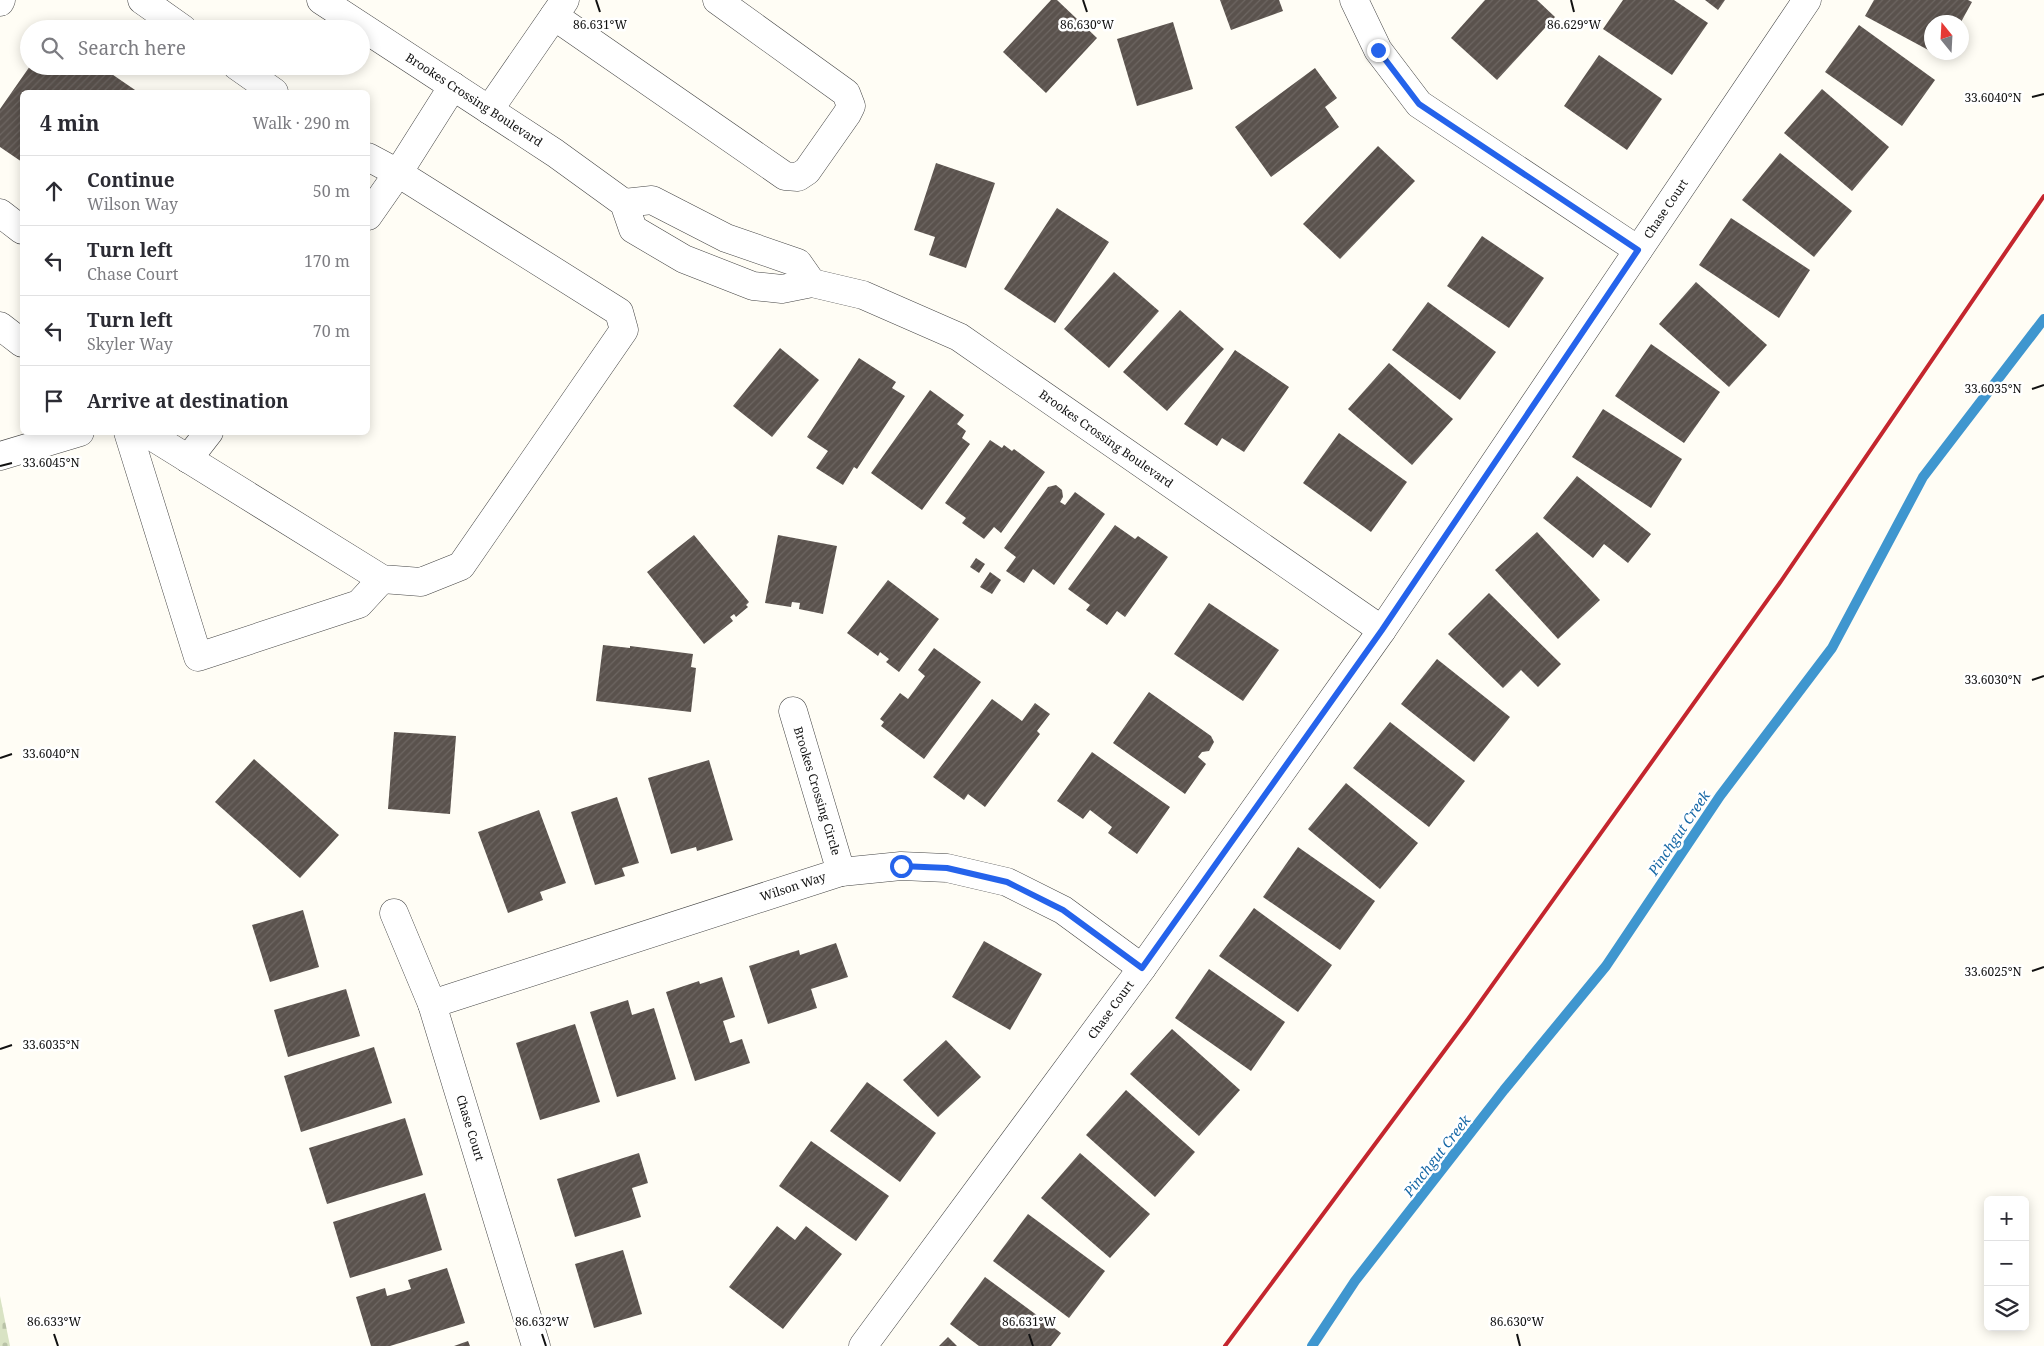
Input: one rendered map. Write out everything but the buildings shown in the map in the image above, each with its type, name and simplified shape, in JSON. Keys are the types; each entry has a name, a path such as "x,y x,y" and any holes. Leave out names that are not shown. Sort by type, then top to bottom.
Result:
{"street":[{"path":"142,0 170,20"},
{"name":"Brookes Crossing Boulevard","path":"321,0 352,20"},
{"path":"488,110 560,8 785,176 798,177 807,171 847,114 850,106 846,93 717,0"},
{"path":"1354,0 1378,50 1419,104 1638,250"},
{"name":"Chase Court","path":"863,1346 1142,968 1382,630 1807,0"},
{"name":"Brookes Crossing Boulevard","path":"370,32 555,153 624,203 633,229 684,259 753,286 782,289 812,283 863,295 959,337 1382,630"},
{"path":"250,75 271,90"},
{"path":"370,213 398,173 453,86"},
{"path":"150,435 382,579 421,582 461,566 624,330 619,312 398,173 370,158"},
{"path":"624,203 652,200 726,238 798,263 812,283"},
{"path":"0,214 20,229"},
{"path":"730,277 741,244"},
{"path":"0,326 20,341"},
{"path":"0,456 70,435"},
{"path":"129,435 198,657 359,604 382,579"},
{"path":"188,459 207,435"},
{"name":"Brookes Crossing Circle","path":"793,711 841,872"},
{"name":"Wilson Way","path":"432,1004 841,872 901,866 947,868 1007,882 1063,910 1142,968"},
{"name":"Chase Court","path":"394,913 432,1004 536,1346"}],"green space":[{"path":"0,1296 10,1346 0,1346"}],"waterway":[{"name":"Pinchgut Creek","path":"1312,1346 1355,1281 1504,1090 1606,966 1720,796 1832,648 1923,477 2044,319"}],"railway":[{"path":"1225,1346 1468,1019 1779,584 2044,196"}],"route":[{"path":"901,866 947,868 1007,882 1063,910 1142,968 1382,630 1638,250 1419,104 1378,50"}]}
